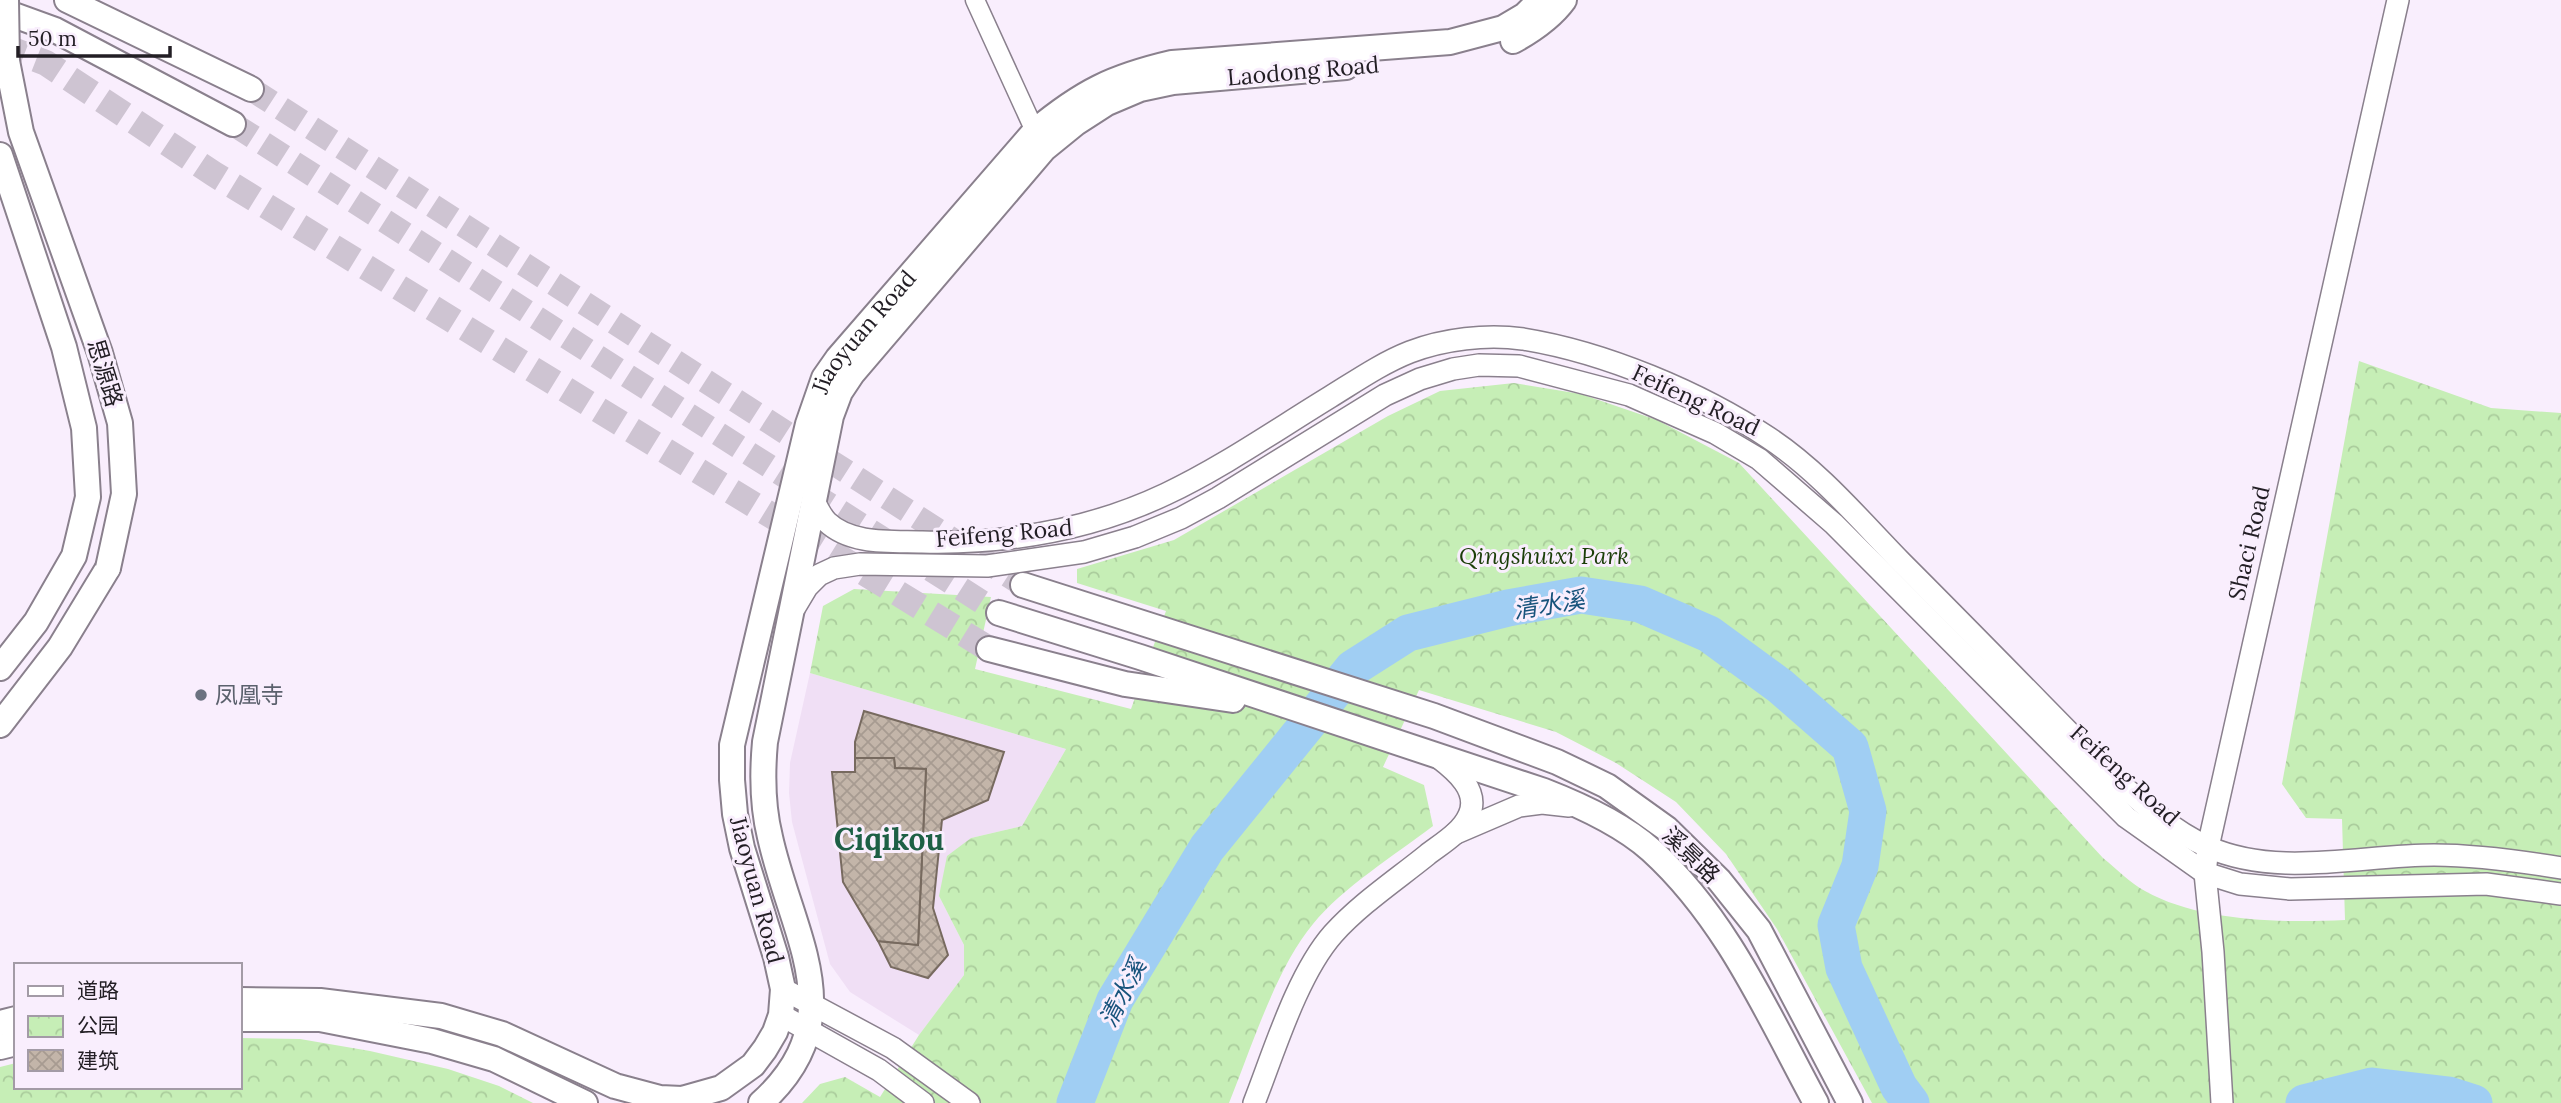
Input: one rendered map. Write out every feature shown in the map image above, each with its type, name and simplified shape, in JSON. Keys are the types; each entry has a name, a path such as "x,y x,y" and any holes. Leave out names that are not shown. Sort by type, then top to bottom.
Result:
{"main road":[{"name":"思源路","path":"0,724 60,648 107,568 124,494 120,423 100,353 21,132 7,61 6,0"},
{"path":"67,0 251,89"},
{"name":"Laodong Road","path":"1039,140 1068,103 1135,72 1172,63 1450,42 1503,28 1525,15 1540,0"},
{"name":"Laodong Road","path":"1039,140 1076,123 1107,103 1140,89 1173,82 1450,58 1509,43 1534,29 1556,11 1564,0"},
{"path":"0,10 55,30 233,124"},
{"name":"Jiaoyuan Road","path":"761,1103 788,1076 800,1055 809,1030 812,1005 807,963 770,839 762,786 765,742 831,416 840,392 852,373 1039,140"},
{"name":"Jiaoyuan Road","path":"242,1000 320,1001 441,1016 502,1034 615,1086 660,1098 702,1095 736,1079 753,1065 775,1032 781,1014 783,989 776,957 742,848 735,814 732,745 808,424 824,378 838,358 1039,140"},
{"name":"思源路","path":"0,155 64,347 84,428 88,497 74,556 36,622 0,668"},
{"name":"溪景路","path":"1023,585 1434,716 1557,762 1607,786 1667,829 1718,880 1759,930 1850,1103"},
{"path":"999,613 1296,710"},
{"path":"989,649 1125,684 1296,710"},
{"name":"溪景路","path":"1296,710 1545,791 1588,808 1650,849 1732,946 1816,1103"},
{"path":"242,1020 320,1019 432,1041 494,1059 586,1103"}],"street":[{"path":"975,0 1039,140"},
{"name":"Shaci Road","path":"2222,1103 2213,952 2205,873 2208,847 2398,0"},
{"name":"Feifeng Road","path":"814,503 826,522 845,533 868,540 948,543 1044,533 1124,512 1166,494 1204,474 1376,369 1411,352 1446,342 1480,338 1518,339 1553,345 1596,357 1693,395 1731,414 1772,440 1850,509 2110,775 2139,801 2208,847 2246,859 2274,861 2433,855 2483,857 2561,868"},
{"name":"Feifeng Road","path":"794,608 807,587 819,575 834,568 860,564 987,566 1084,552 1135,537 1209,503 1385,395 1420,379 1453,369 1479,365 1519,366 1629,395 1715,433 1759,459 1834,524 2118,810 2164,846 2205,873 2240,884 2290,889 2486,884 2561,894"},
{"path":"1254,1103 1301,987 1332,935 1354,913 1454,833 1469,815 1472,802 1468,788 1458,773 1426,752"},
{"path":"1454,833 1519,806 1542,803 1588,808"},
{"path":"783,989 892,1048 969,1103"},
{"path":"781,1014 879,1070 923,1103"}],"shaded area":[{"path":"810,673 1066,749 1022,826 971,838 939,896 964,945 964,975 919,1035 850,992 830,964 792,822 789,793 790,763"}],"green space":[{"name":"Qingshuixi Park","path":"2359,361 2491,408 2561,413 2561,1103 1872,1103 1777,929 1726,854 1676,802 1616,763 1556,732 1419,690 1383,767 1424,785 1433,826 1354,885 1313,924 1287,963 1276,986 1229,1103 802,1103 820,1084 845,1077 880,1097 919,1035 964,975 964,945 939,896 947,856 971,838 1022,826 1066,749 810,673 823,606 854,589 991,597 975,669 1131,709 1166,611 1077,583 1077,569 1174,540 1388,416 1440,391 1514,383 1581,394 1657,420 1739,463 2103,858 2134,884 2167,901 2216,915 2269,920 2345,920 2342,819 2306,818 2282,784"},
{"path":"242,1038 300,1039 370,1051 448,1069 499,1086 533,1103 0,1103 0,1067 14,1064 14,1089 242,1089"}],"building":[{"path":"864,711 1004,752 988,800 942,820 933,908 948,955 928,978 891,967 878,941 918,945 926,769 895,768 894,758 855,758 855,742"},
{"path":"855,758 894,758 895,768 926,769 918,945 878,941 843,882 832,772 855,772"}],"waterway":[{"name":"清水溪","path":"1075,1103 1115,1000 1207,848 1353,668 1408,633 1508,608 1581,595 1640,604 1709,634 1780,686 1850,747 1868,811 1860,866 1836,925 1844,968 1899,1087 1911,1103"},
{"name":"清水溪","path":"2304,1103 2372,1086 2449,1095 2474,1103"}],"tunnel":[{"path":"0,45 46,63 214,174 989,649"},
{"path":"251,89 1023,585"},
{"path":"233,124 999,613"}],"place":[{"name":"凤凰寺","path":"201,695"}],"district":[{"name":"Ciqikou","path":"889,840"}]}
